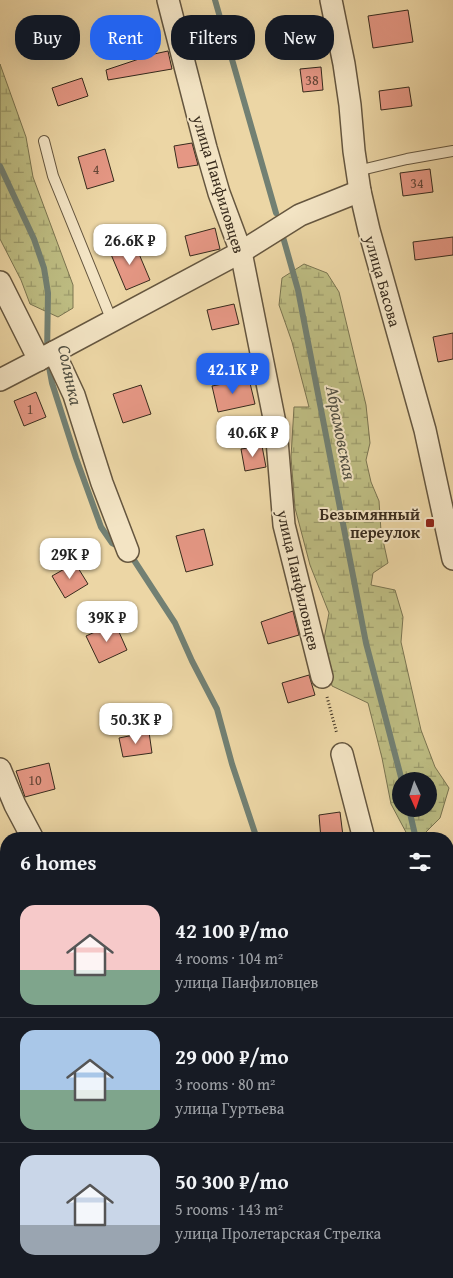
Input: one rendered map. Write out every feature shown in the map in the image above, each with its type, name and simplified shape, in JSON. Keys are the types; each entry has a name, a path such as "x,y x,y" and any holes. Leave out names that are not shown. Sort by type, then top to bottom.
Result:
{"street":[{"name":"улица Панфиловцев","path":"168,0 219,193 241,252 276,428 284,525 322,677"},
{"name":"улица Басова","path":"332,0 344,64 359,181 369,230 425,430 444,469 453,559"},
{"path":"0,380 241,252 359,181"},
{"path":"0,282 74,395 102,483 128,551"},
{"path":"342,754 362,832"},
{"path":"0,769 15,805 29,832"}],"lane":[{"path":"44,141 55,184 112,322"},
{"path":"359,181 407,159 453,152"}],"path":[{"path":"322,677 342,754"}],"green space":[{"path":"0,64 26,137 33,177 73,285 73,308 58,317 30,304 21,280 0,239"},
{"path":"304,264 327,273 339,292 366,405 370,443 366,460 371,482 379,501 381,531 388,563 373,573 371,585 395,590 403,617 401,642 421,730 435,767 449,788 440,818 426,832 406,832 398,818 438,818 438,772 392,772 392,806 368,703 332,686 323,644 329,613 310,565 295,508 291,457 294,407 309,407 292,342 279,305 282,278"}],"building":[{"path":"408,10 413,42 373,48 368,16"},
{"path":"168,51 172,69 108,80 106,70 136,60 161,60 161,52"},
{"path":"321,67 323,90 303,92 300,69"},
{"path":"82,78 88,96 58,106 52,88"},
{"path":"409,87 412,106 381,110 379,91"},
{"path":"192,143 198,165 178,168 174,146"},
{"path":"105,149 114,181 87,189 78,157"},
{"path":"430,169 433,192 403,196 400,173"},
{"path":"215,228 220,249 190,256 185,236"},
{"path":"453,237 453,255 415,260 413,242"},
{"path":"134,242 150,280 126,290 110,252"},
{"path":"234,304 239,324 212,330 207,310"},
{"path":"453,333 453,359 438,362 433,337"},
{"path":"249,379 255,404 218,412 212,386"},
{"path":"141,385 151,414 123,423 113,394"},
{"path":"36,392 46,417 24,426 14,401"},
{"path":"262,446 266,467 245,471 241,449"},
{"path":"204,529 213,565 186,572 176,536"},
{"path":"75,563 88,584 65,598 52,576"},
{"path":"293,611 299,635 268,644 261,622"},
{"path":"115,623 127,650 99,663 86,636"},
{"path":"309,675 315,695 288,703 282,683"},
{"path":"149,732 152,753 123,757 119,738"},
{"path":"49,763 55,789 25,797 16,771"},
{"path":"340,812 342,832 320,832 319,815"}],"waterway":[{"name":"Абрамовская","path":"215,0 276,213"},
{"name":"Солянка","path":"0,166 34,239 44,268 48,293 47,356 52,383 101,527 112,543 120,547"},
{"name":"Абрамовская","path":"283,237 298,290 366,643 400,772"},
{"path":"130,554 175,623 217,709 232,764 255,832"},
{"name":"Абрамовская","path":"411,818 414,832"}],"place":[{"name":"Безымянный переулок","path":"430,523"}]}
